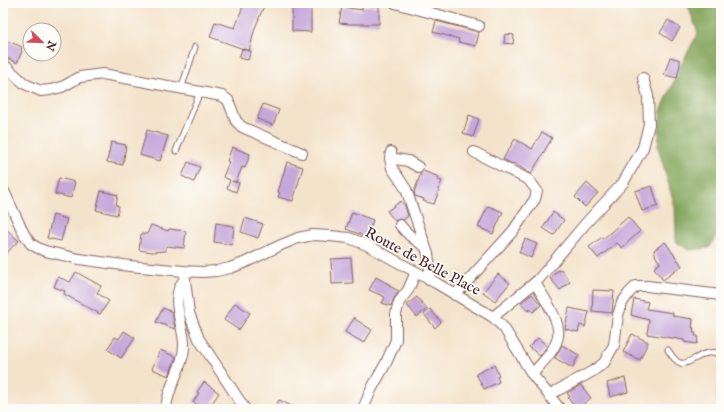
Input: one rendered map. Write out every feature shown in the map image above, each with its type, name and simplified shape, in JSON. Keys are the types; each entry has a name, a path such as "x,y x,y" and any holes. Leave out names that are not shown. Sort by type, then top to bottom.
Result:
{"street":[{"path":"395,3 478,26"},
{"path":"3,64 25,84 40,91 62,87 80,77 103,74 222,96 228,100 236,121 242,127 302,153"},
{"path":"493,317 535,283 586,223 623,183 643,148 649,124 648,96 643,78"},
{"path":"455,295 513,231 535,198 537,190 529,180 474,152"},
{"path":"418,166 390,155 392,168 406,190 425,246 430,267 429,280"},
{"name":"Route de Belle Place","path":"3,190 24,234 31,244 38,248 58,255 184,276 230,268 298,238 313,235 349,238 367,245 493,317 504,328 532,374 560,409"},
{"path":"400,225 408,235 425,246"},
{"path":"364,409 372,388 396,340 396,314 400,302 408,290 416,272"},
{"path":"166,409 167,398 183,356 184,344 177,302 178,292 184,276"},
{"path":"184,276 189,313 199,339 245,409"},
{"path":"532,374 545,360 559,335 552,311 535,283"},
{"path":"549,395 593,371 604,363 614,345 618,315 622,303 628,293 636,286 721,295"}],"lane":[{"path":"181,88 195,47"},
{"path":"176,151 200,92"},
{"path":"668,350 674,360 681,364 688,363 703,354 721,352"}],"green space":[{"path":"687,3 721,3 721,229 709,248 689,250 676,242 675,207 658,147 661,111 680,67 698,33"}],"building":[{"path":"244,3 256,3 264,6 255,28 249,51 210,37 215,22 235,28"},
{"path":"292,6 311,6 311,32 292,31"},
{"path":"362,6 379,6 379,24 339,23 342,7 362,10"},
{"path":"668,20 680,28 672,41 660,33"},
{"path":"436,21 479,32 476,46 458,42 459,39 433,32"},
{"path":"505,34 514,35 513,44 504,43"},
{"path":"8,41 22,47 17,63 3,56 3,52"},
{"path":"242,49 251,51 248,60 239,58"},
{"path":"670,57 680,60 677,78 664,75"},
{"path":"263,104 279,110 273,125 257,119"},
{"path":"469,115 479,119 473,137 463,133"},
{"path":"147,130 168,136 160,161 140,155"},
{"path":"542,132 552,138 531,174 503,159 515,139 532,149"},
{"path":"111,142 126,145 123,165 107,162"},
{"path":"232,147 250,154 245,168 242,167 236,182 232,181 239,183 236,192 227,188 230,180 223,177 229,162 227,161"},
{"path":"188,162 200,167 194,182 182,176"},
{"path":"287,162 303,167 293,201 278,197 280,193 278,192"},
{"path":"423,171 439,177 438,180 442,181 434,204 423,201 424,199 415,196 414,192"},
{"path":"59,178 75,182 71,198 55,194"},
{"path":"587,183 598,193 585,207 575,197"},
{"path":"652,186 658,206 642,211 635,191"},
{"path":"101,191 118,195 116,205 119,206 117,215 96,210"},
{"path":"401,201 405,206 408,216 403,220 399,219 395,221 387,211"},
{"path":"488,206 503,212 493,234 478,227"},
{"path":"352,212 373,220 367,237 346,229"},
{"path":"553,212 564,220 554,235 543,228"},
{"path":"53,215 67,219 61,241 47,238"},
{"path":"628,217 640,231 622,248 617,243 598,258 589,247 602,237 603,239"},
{"path":"245,218 263,224 258,238 241,232"},
{"path":"216,223 234,226 232,245 214,242"},
{"path":"151,225 168,231 169,229 186,231 184,248 166,246 166,251 152,252 139,250 141,234 147,234"},
{"path":"3,226 19,241 3,258"},
{"path":"525,239 537,244 531,258 519,252"},
{"path":"665,242 682,266 663,280 654,268 660,263 654,250"},
{"path":"351,258 353,283 332,284 331,259"},
{"path":"561,269 570,282 560,290 550,278"},
{"path":"76,272 101,286 97,293 109,301 100,314 64,294 65,291 54,287 58,277 70,282"},
{"path":"498,274 510,283 495,301 483,292"},
{"path":"376,277 399,291 391,306 382,303 385,297 369,290"},
{"path":"593,290 614,291 612,313 592,311"},
{"path":"532,294 541,305 533,312 530,309 528,311 521,303"},
{"path":"417,297 427,309 417,317 407,305"},
{"path":"634,299 648,302 646,309 673,313 673,316 693,319 692,328 694,328 693,333 696,333 695,336 698,336 697,344 684,342 684,340 647,334 649,320 631,315"},
{"path":"235,303 250,313 239,330 224,320"},
{"path":"163,308 172,312 175,329 156,322"},
{"path":"569,308 589,312 585,327 580,325 578,332 565,329"},
{"path":"430,309 441,322 435,328 424,314"},
{"path":"355,317 355,319 372,330 364,343 345,332"},
{"path":"124,331 135,338 121,358 107,349 115,337 119,339"},
{"path":"632,334 648,342 640,360 623,352"},
{"path":"538,338 547,346 540,356 529,347"},
{"path":"562,345 579,355 572,368 555,358"},
{"path":"160,350 176,357 169,376 152,369"},
{"path":"494,365 499,375 497,376 499,382 484,389 476,374"},
{"path":"625,378 628,392 610,397 607,383"},
{"path":"204,382 219,393 208,409 203,409 193,402 199,393 197,392"},
{"path":"581,385 591,398 576,409 568,398 570,397 567,393"},
{"path":"279,400 298,409 274,409"}]}
